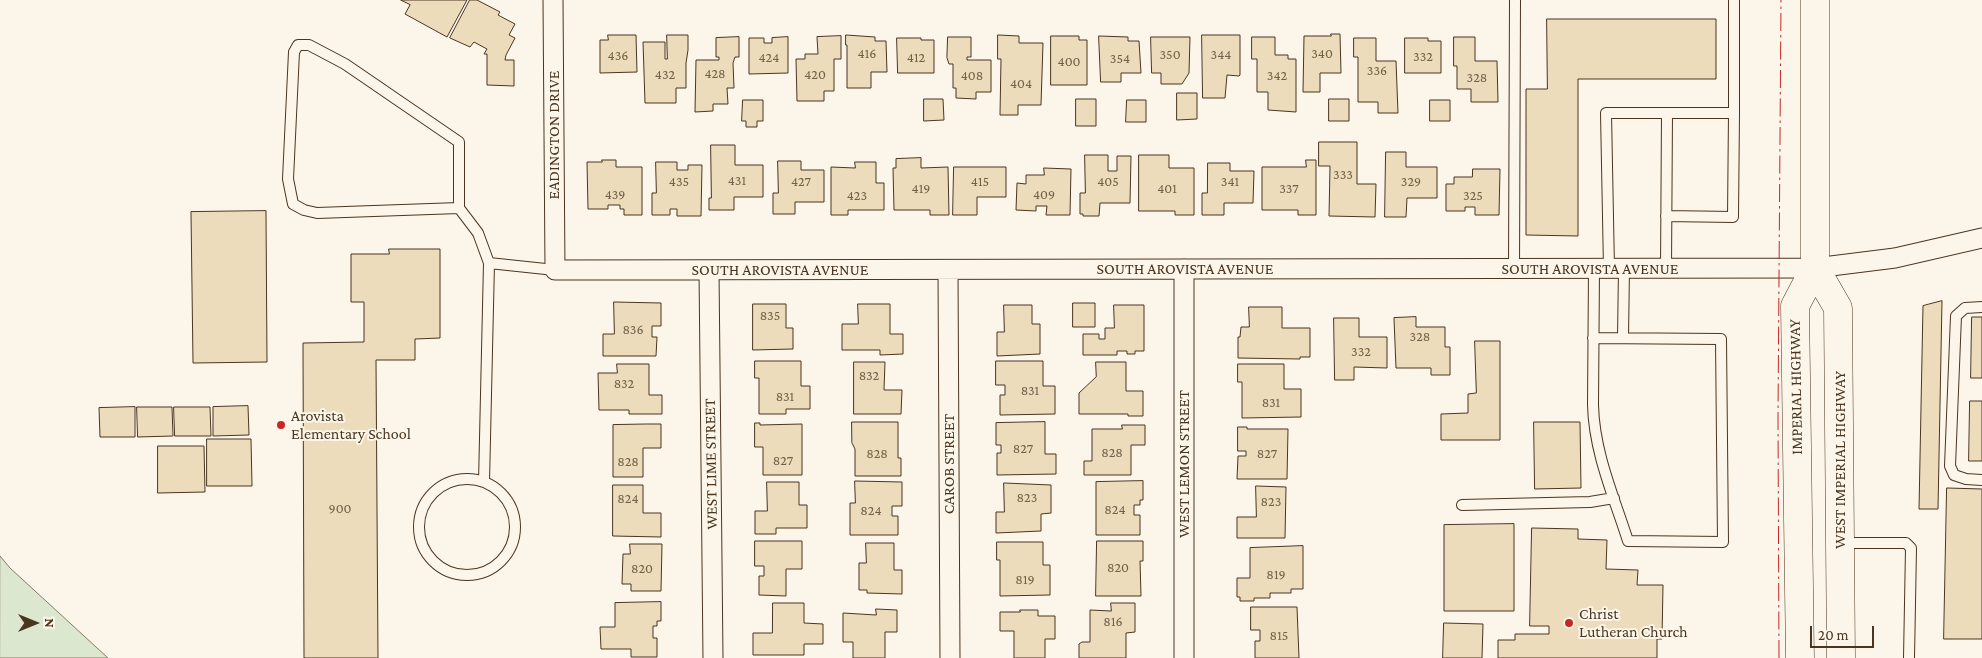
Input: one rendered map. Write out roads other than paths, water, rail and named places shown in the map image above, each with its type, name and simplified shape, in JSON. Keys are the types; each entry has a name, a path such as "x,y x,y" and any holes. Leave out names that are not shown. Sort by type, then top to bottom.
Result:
{"main road":[{"name":"IMPERIAL HIGHWAY","path":"1800,658 1795,306 1815,268 1815,0"},
{"name":"WEST IMPERIAL HIGHWAY","path":"1815,268 1838,308 1841,658"}],"street":[{"name":"EADINGTON DRIVE","path":"553,0 555,270"},
{"name":"SOUTH AROVISTA AVENUE","path":"555,270 1815,268 1895,258 1982,238"},
{"name":"WEST LEMON STREET","path":"1184,269 1184,658"},
{"name":"WEST LIME STREET","path":"709,270 713,658"},
{"name":"CAROB STREET","path":"948,270 950,658"}],"lane":[{"path":"1514,269 1515,0"},
{"path":"1666,216 1734,217 1734,0"},
{"path":"460,208 317,213 304,210 294,204 288,180 294,52 298,44 309,44 345,64 459,142 460,208 478,233 489,263 484,482"},
{"path":"1623,338 1609,269 1606,113 1734,113"},
{"path":"1666,268 1667,113"},
{"path":"489,263 555,270"},
{"path":"1593,338 1721,339 1723,542 1628,541 1593,426 1593,338 1609,269"},
{"path":"1982,307 1965,308 1956,316 1950,466 1954,475 1982,480"},
{"path":"468,479 484,482 497,489 508,501 514,516 515,532 511,547 502,560 489,570 474,575 458,574 443,568 427,552 419,530 421,514 428,499 438,488 452,481 468,479"},
{"path":"1462,505 1590,502 1614,498"},
{"path":"1840,543 1906,543 1911,548 1909,658"}],"place":[{"name":"Arovista Elementary School","path":"281,425"},
{"name":"Christ Lutheran Church","path":"1569,623"}]}
